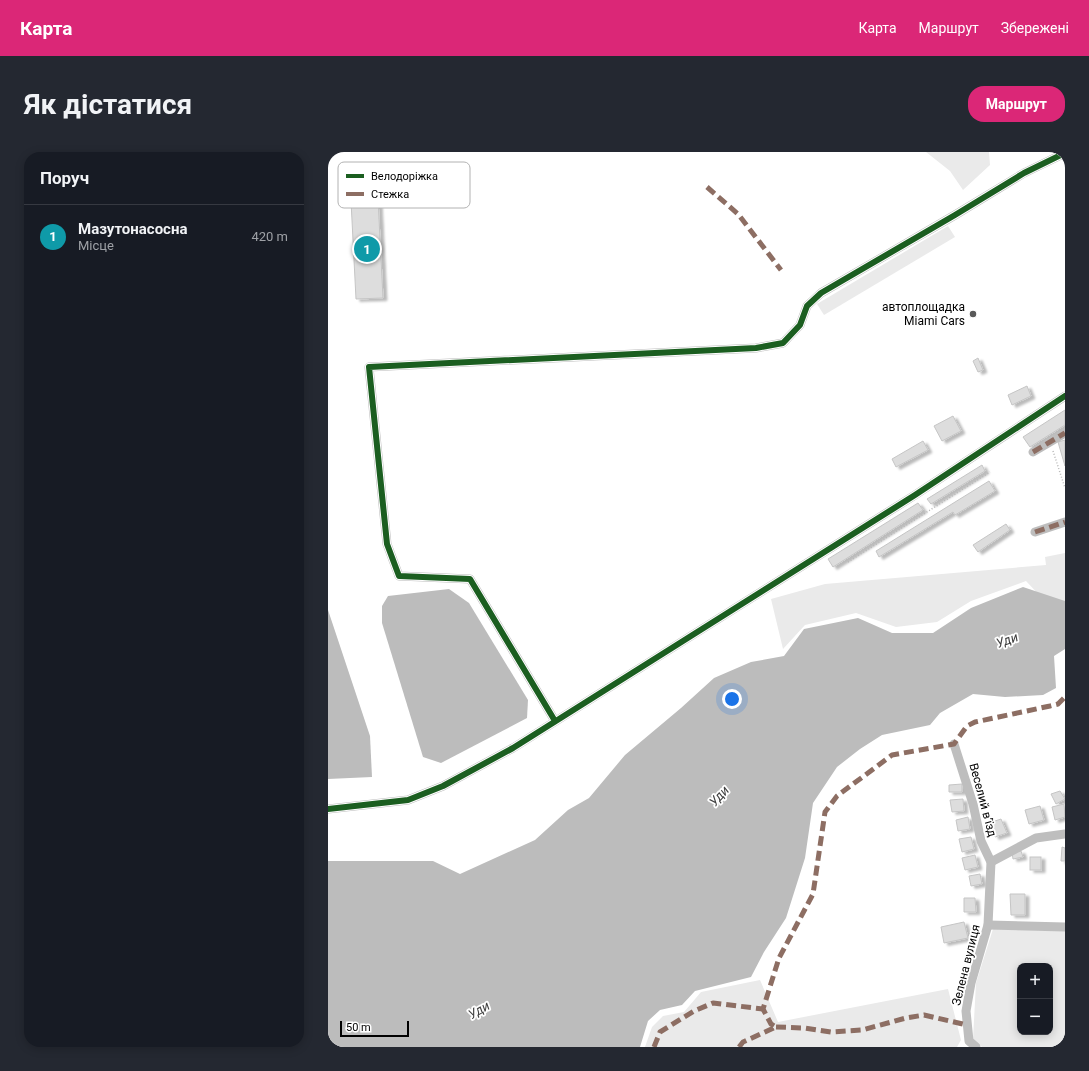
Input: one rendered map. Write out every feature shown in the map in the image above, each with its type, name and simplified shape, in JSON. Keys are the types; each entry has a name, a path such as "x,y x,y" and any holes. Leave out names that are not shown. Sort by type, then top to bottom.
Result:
{"street":[{"path":"555,721 470,579 399,576 386,544 369,367 756,348 783,343 800,325 807,306 821,293 1024,173 1065,153"},
{"path":"328,809 408,800 443,786 499,756 914,495 1065,396"},
{"path":"1033,452 1065,433"},
{"path":"1035,532 1065,522"},
{"name":"Веселий в’їзд","path":"954,744 973,804 981,841 991,862"},
{"path":"991,862 1036,838 1065,834"},
{"name":"Зелена вулиця","path":"970,1045 966,1011 971,983 988,925 991,862"},
{"path":"988,925 1065,927"}],"path":[{"path":"1050,442 1065,488"},
{"path":"848,562 990,472"}],"shaded area":[{"path":"926,152 989,152 990,165 963,190 950,171"},
{"path":"948,226 955,237 824,315 817,304"},
{"path":"1065,553 1065,611 1056,613 1026,581 971,601 937,622 896,627 856,613 805,625 783,649 771,599 825,584 1046,565 1045,557"},
{"path":"993,929 1065,931 1065,1047 982,1047 973,1039 976,983"},
{"path":"760,980 778,1022 948,989 961,1040 957,1047 645,1047 652,1027 663,1016 684,1012 701,992"}],"water":[{"name":"Уди","path":"1023,587 1065,601 1065,649 1054,656 1056,688 1043,695 1005,697 973,694 940,713 930,725 882,735 860,749 837,767 813,803 805,858 786,918 764,952 751,977 695,991 682,1005 660,1010 648,1021 640,1047 328,1047 328,861 433,861 460,874 535,840 568,810 589,798 625,755 714,678 751,662 784,656 804,629 858,618 892,633 933,633 971,608"},
{"path":"449,589 469,603 528,700 527,718 441,763 423,757 382,623 382,606 388,596"},
{"path":"328,610 370,736 372,777 328,779"}],"building":[{"path":"351,208 378,208 383,298 356,299"},
{"path":"978,358 983,370 978,372 973,361"},
{"path":"1027,386 1031,396 1012,405 1008,395"},
{"path":"1065,410 1065,425 1030,447 1023,437"},
{"path":"953,416 961,431 942,441 934,426"},
{"path":"1065,440 1065,466 1058,442"},
{"path":"923,441 928,450 896,467 892,459"},
{"path":"982,465 985,471 931,504 927,499"},
{"path":"989,481 995,491 955,515 953,512 879,557 876,551"},
{"path":"918,503 923,510 833,567 828,559"},
{"path":"1006,524 1010,530 978,552 973,545"},
{"path":"962,784 962,792 949,792 949,785"},
{"path":"1060,791 1065,799 1056,804 1051,794"},
{"path":"963,799 964,811 952,812 950,800"},
{"path":"1064,804 1065,817 1055,820 1052,807"},
{"path":"1040,806 1044,820 1029,824 1025,810"},
{"path":"968,817 970,829 958,831 956,820"},
{"path":"1001,819 1007,833 995,837 989,823"},
{"path":"971,837 974,849 962,852 959,839"},
{"path":"1062,847 1065,848 1065,861 1061,861"},
{"path":"1021,851 1023,857 1013,859 1012,853"},
{"path":"975,855 978,867 965,870 962,858"},
{"path":"1030,857 1041,857 1041,870 1030,870"},
{"path":"980,874 982,884 971,886 969,876"},
{"path":"1010,894 1025,894 1025,915 1011,915"},
{"path":"964,898 975,898 976,912 964,912"},
{"path":"964,922 968,938 944,943 941,927"}],"marked path":[{"path":"707,187 738,214 781,270"},
{"path":"1033,452 1065,433"},
{"path":"1035,532 1065,522"},
{"path":"739,1047 743,1042 776,1027 771,1024 763,1009 779,958 813,894 825,812 837,796 892,755 954,744 967,726 975,722 1058,704 1065,697"},
{"path":"654,1047 660,1032 694,1011 713,1003 763,1009"},
{"path":"776,1027 804,1028 831,1032 862,1030 906,1018 924,1015 967,1025"}],"cycle path":[{"path":"555,721 470,579 399,576 387,544 369,367 756,348 783,343 800,325 807,306 821,293 1024,173 1065,153"},
{"path":"328,809 408,800 443,786 513,748 915,495 1065,396"}],"place":[{"name":"Мазутонасосна","path":"367,249"},
{"name":"автоплощадка Miami Cars","path":"973,314"}]}
